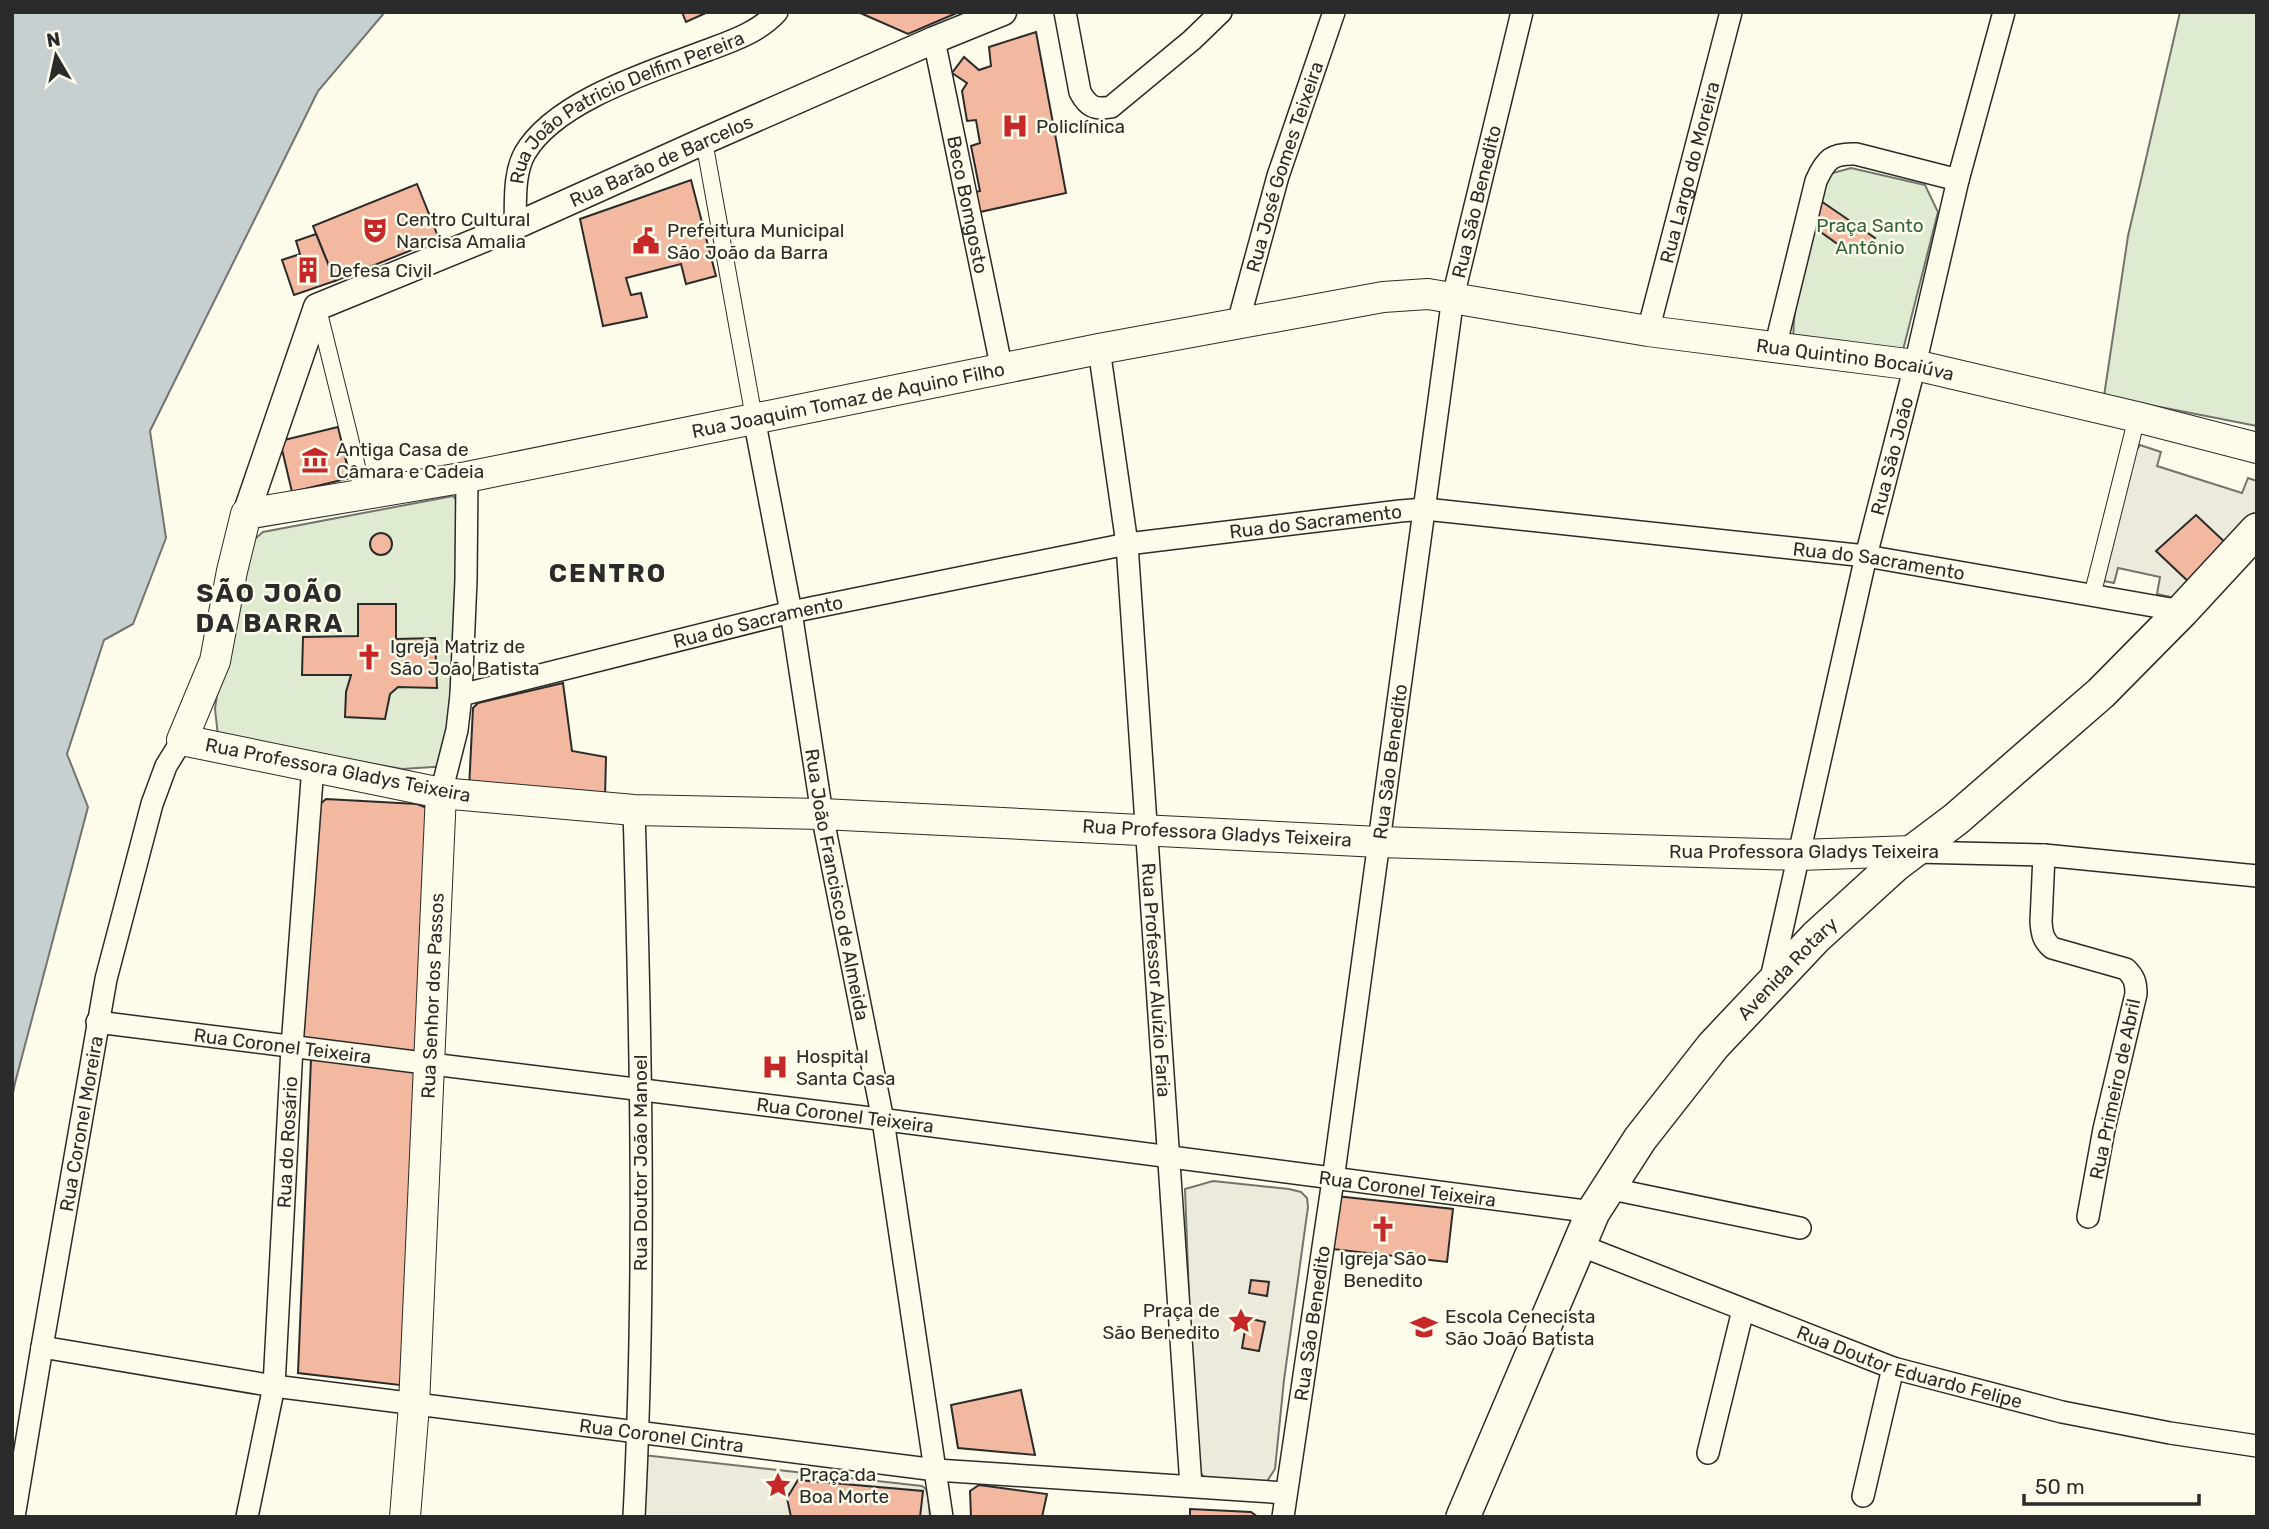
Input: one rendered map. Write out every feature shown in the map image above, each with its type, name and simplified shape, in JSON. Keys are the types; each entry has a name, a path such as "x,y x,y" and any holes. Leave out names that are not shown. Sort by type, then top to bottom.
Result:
{"main road":[{"name":"Rua Joaquim Tomaz de Aquino Filho","path":"246,514 467,477 1238,323 1383,297 1428,294 1453,297"},
{"name":"Rua Quintino Bocaiúva","path":"1453,297 1648,331 1915,365 2137,417 2256,449"},
{"path":"182,740 215,661 246,514"},
{"name":"Avenida Rotary","path":"1463,1517 1577,1244 1600,1200 1640,1139 1713,1046 1816,937 1912,852 1966,810 2101,693 2257,530"},
{"name":"Rua Professora Gladys Teixeira","path":"182,740 441,793 634,810 822,814 1380,842 1799,855 1912,852"},
{"name":"Rua Senhor dos Passos","path":"405,1517 414,1405 441,793"}],"street":[{"name":"Rua João Patricio Delfim Pereira","path":"515,226 517,180 525,154 550,125 582,103 634,78 742,37 769,21 777,12"},
{"name":"Rua Barão de Barcelos","path":"317,307 515,226 1003,12"},
{"path":"1065,12 1080,92 1086,104 1101,109 1111,107 1192,40 1221,12"},
{"name":"Rua José Gomes Teixeira","path":"1238,323 1278,176 1334,12"},
{"name":"Rua São Benedito","path":"1283,1517 1333,1180 1453,297 1522,12"},
{"name":"Rua Largo do Moreira","path":"1648,331 1731,12"},
{"name":"Rua São João","path":"1770,984 1866,556 1915,365 1958,180 2004,12"},
{"name":"Beco Bomgosto","path":"934,40 1002,370"},
{"path":"704,141 754,418"},
{"path":"1775,348 1816,181 1823,165 1832,157 1843,153 1856,154 1958,180"},
{"path":"317,307 364,495"},
{"path":"246,514 317,307"},
{"name":"Rua Professor Aluízio Faria","path":"1099,349 1127,544 1191,1486"},
{"path":"2092,596 2137,417"},
{"name":"Rua João Francisco de Almeida","path":"754,418 791,612 822,814 883,1120 942,1517"},
{"name":"Rua Senhor dos Passos","path":"441,793 457,730 461,695 467,477"},
{"name":"Rua do Sacramento","path":"461,695 791,612 1127,544 1400,510 1426,509 1866,556 2182,611"},
{"name":"Rua Coronel Moreira","path":"14,1517 106,979 152,804 166,766 182,740"},
{"name":"Rua do Rosário","path":"247,1517 274,1386 292,1047 313,766"},
{"name":"Rua Doutor João Manoel","path":"634,810 642,1090 638,1433 634,1517"},
{"name":"Rua Professora Gladys Teixeira","path":"1912,852 2044,855 2257,876"},
{"name":"Rua Primeiro de Abril","path":"2044,855 2041,922 2045,941 2052,948 2126,969 2136,984 2088,1217"},
{"name":"Rua Coronel Teixeira","path":"97,1022 1168,1156 1333,1180 1600,1200 1800,1228"},
{"name":"Rua Doutor Eduardo Felipe","path":"1577,1244 1894,1368 2062,1412 2169,1433 2257,1446"},
{"path":"1708,1452 1743,1310"},
{"name":"Rua Coronel Cintra","path":"42,1347 274,1386 936,1470 1286,1493"},
{"path":"1863,1496 1894,1368"}],"green space":[{"path":"2180,12 2257,12 2257,426 2104,396 2128,236"},
{"name":"Praça Santo Antônio","path":"1851,168 1925,185 1938,212 1902,354 1793,341 1799,278 1821,193 1829,174"},
{"path":"453,496 461,505 448,766 402,769 218,736 215,709 217,694 249,544 263,532"}],"shaded area":[{"path":"12,12 385,12 318,91 150,431 166,538 133,624 104,640 67,754 88,807 12,1098"},
{"path":"2140,445 2161,452 2157,466 2242,493 2248,478 2257,481 2257,517 2175,598 2157,594 2160,577 2118,568 2114,583 2104,581 2130,460"},
{"name":"Praça de São Benedito","path":"1213,1181 1289,1189 1301,1192 1307,1198 1275,1469 1264,1486 1207,1480 1195,1459 1185,1189"},
{"name":"Praça da Boa Morte","path":"643,1455 922,1486 928,1496 930,1517 638,1517"}],"building":[{"path":"682,12 708,12 686,22"},
{"path":"858,12 959,12 908,34"},
{"name":"Policlínica","path":"1036,32 1066,193 971,214 967,194 980,191 971,146 980,143 976,120 967,121 962,91 967,83 952,73 964,57 979,70 991,66 989,47"},
{"name":"Prefeitura Municipal São João da Barra","path":"691,180 716,276 686,284 681,264 626,278 631,295 641,293 647,317 603,326 580,219"},
{"name":"Centro Cultural Narcisa Amalia","path":"417,184 439,239 335,281 313,226"},
{"path":"1818,199 1875,238 1864,253 1850,253 1811,225"},
{"name":"Defesa Civil","path":"316,234 335,281 294,295 282,260 300,254 296,241"},
{"name":"Antiga Casa de Câmara e Cadeia","path":"338,427 350,478 292,492 280,441"},
{"path":"2196,515 2229,546 2191,584 2156,551"},
{"path":"377,533 385,533 392,540 392,548 385,555 377,555 370,548 370,540"},
{"name":"Igreja Matriz de São João Batista","path":"358,604 396,604 396,639 435,638 437,688 398,687 390,694 385,719 345,717 346,692 351,675 302,675 303,637 358,636"},
{"path":"563,683 572,751 606,757 605,798 469,789 473,708 478,703"},
{"path":"326,799 417,804 427,808 420,1062 292,1047 309,814"},
{"path":"311,1059 417,1070 408,1386 298,1373"},
{"name":"Igreja São Benedito","path":"1327,1195 1453,1209 1447,1262 1314,1247"},
{"path":"1251,1280 1269,1282 1267,1296 1249,1293"},
{"path":"1247,1318 1265,1322 1259,1351 1242,1348"},
{"path":"1021,1390 1035,1455 958,1448 951,1405"},
{"path":"798,1480 923,1491 920,1517 791,1517 787,1498"},
{"path":"979,1485 1047,1494 1042,1517 971,1517 970,1491"},
{"path":"1190,1509 1251,1512 1258,1517 1190,1517"}],"place":[{"name":"Policlínica","path":"1015,126"},
{"name":"Centro Cultural Narcisa Amalia","path":"375,230"},
{"name":"Prefeitura Municipal São João da Barra","path":"646,241"},
{"name":"Defesa Civil","path":"308,270"},
{"name":"Antiga Casa de Câmara e Cadeia","path":"315,460"},
{"name":"Igreja Matriz de São João Batista","path":"369,657"},
{"name":"Hospital Santa Casa","path":"775,1067"},
{"name":"Igreja São Benedito","path":"1383,1229"},
{"name":"Praça de São Benedito","path":"1241,1321"},
{"name":"Escola Cenecista São João Batista","path":"1424,1327"},
{"name":"Praça da Boa Morte","path":"778,1485"}],"district":[{"name":"CENTRO","path":"608,573"},
{"name":"SÃO JOÃO DA BARRA","path":"270,608"}]}
